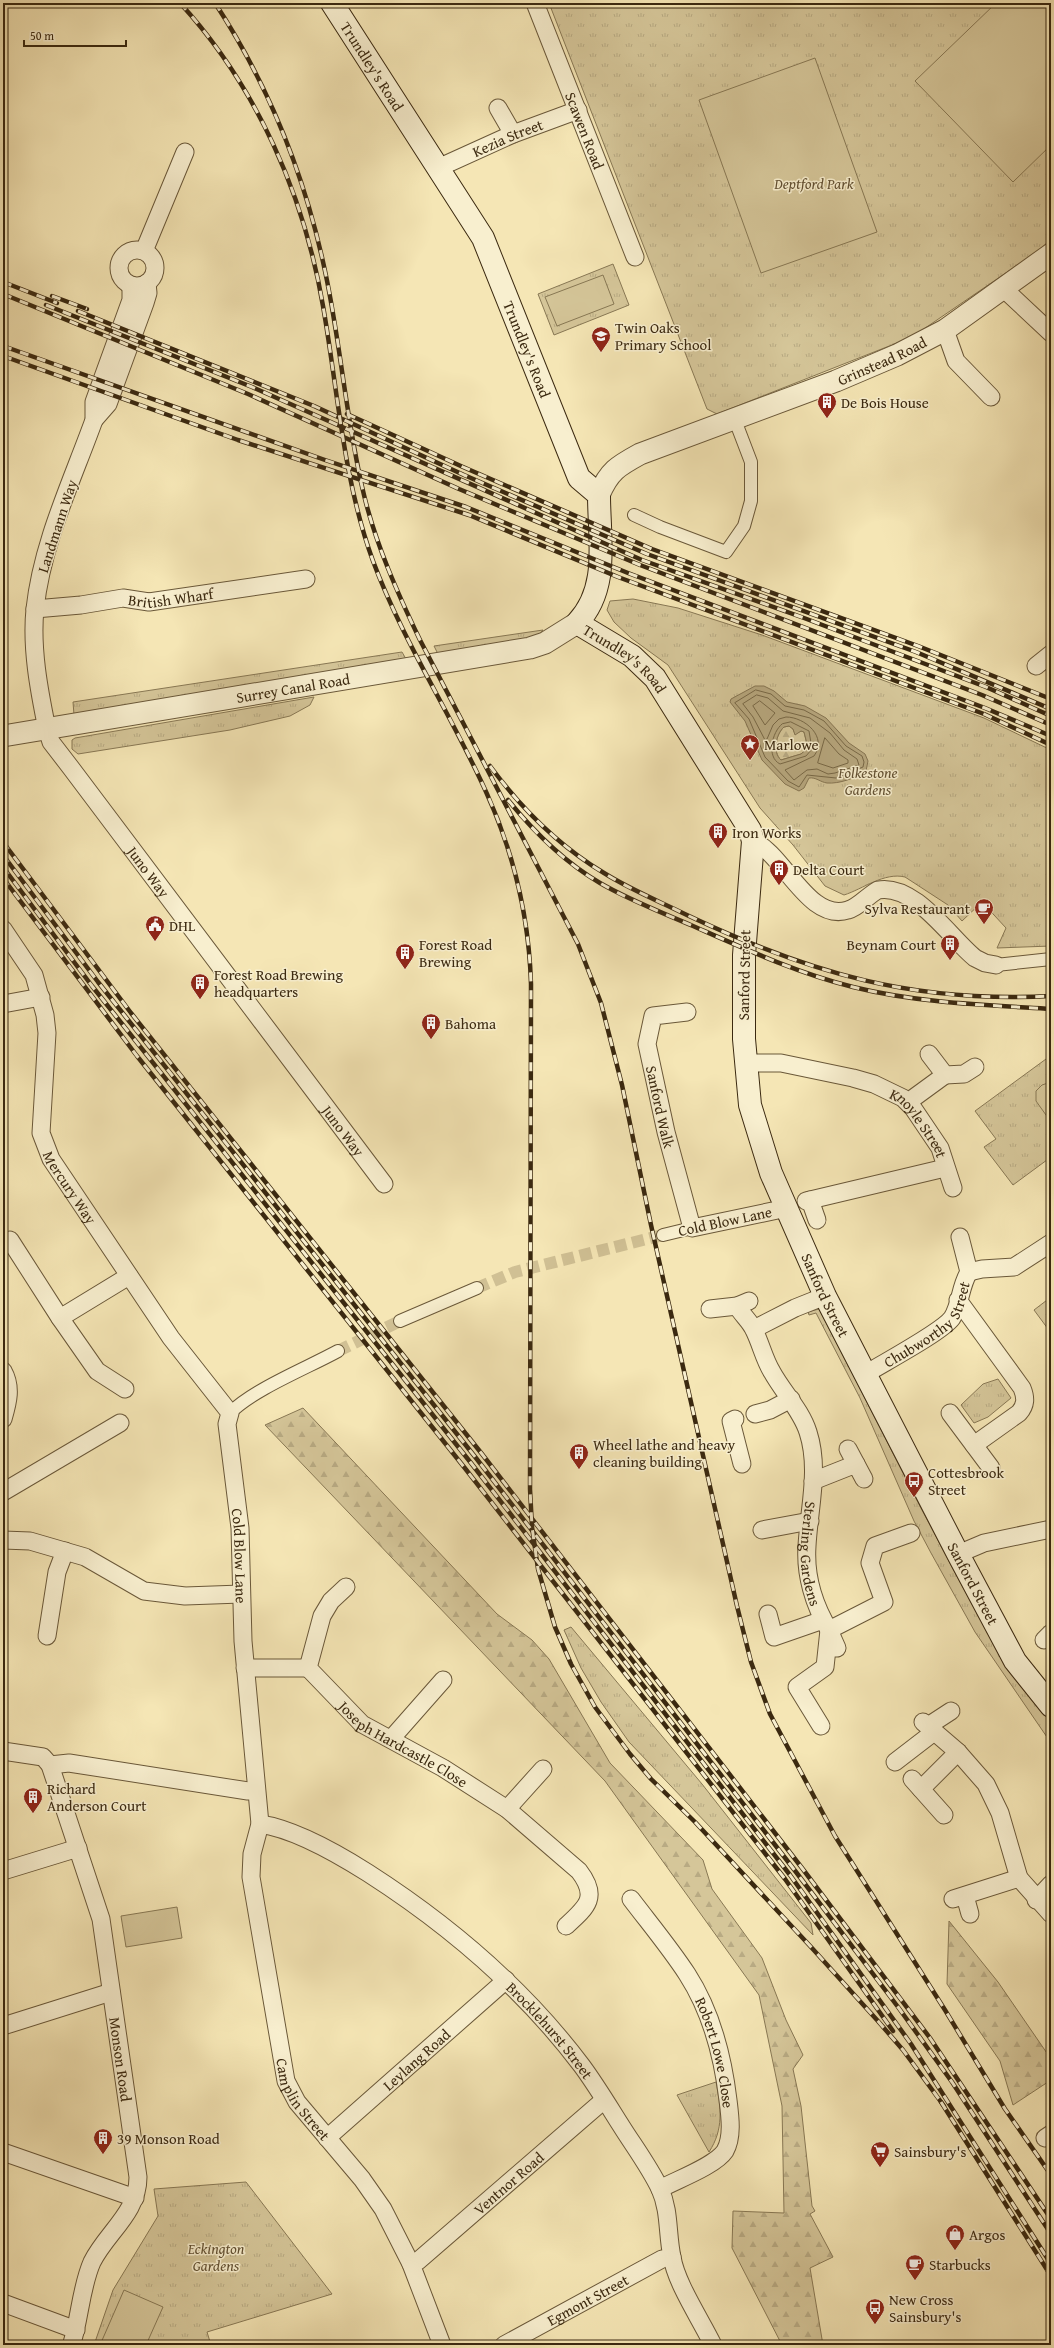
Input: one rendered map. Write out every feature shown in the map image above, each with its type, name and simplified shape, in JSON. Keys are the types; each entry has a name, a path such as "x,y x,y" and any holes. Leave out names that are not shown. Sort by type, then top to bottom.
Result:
{"main road":[{"name":"Trundley's Road","path":"332,3 483,238 580,478 599,496 601,573 598,588 588,612 577,624 632,656 655,678 747,822 753,842"},
{"name":"Sanford Street","path":"753,842 744,955 744,1039 750,1105 771,1173 801,1203 825,1296 864,1375 1016,1661 1051,1706"}],"street":[{"name":"Scawen Road","path":"535,3 635,257"},
{"path":"498,108 513,134"},
{"name":"Kezia Street","path":"438,168 513,134 578,110"},
{"path":"144,280 122,277 120,264 127,253 133,250 144,251 185,152"},
{"name":"Landmann Way","path":"47,729 36,656 35,609 46,551 94,420 94,402 131,300 155,263 152,257 144,251"},
{"name":"Grinstead Road","path":"599,496 605,480 616,467 640,454 836,381 897,355 945,330 1051,254"},
{"path":"1004,289 1051,333"},
{"path":"945,330 956,361 991,397"},
{"path":"634,515 660,527 726,552 744,526 751,501 751,462 738,428"},
{"name":"British Wharf","path":"35,609 81,605 123,598 149,602 306,578"},
{"name":"Surrey Canal Road","path":"3,736 530,648 544,643 577,624"},
{"path":"1036,666 1051,654"},
{"name":"Juno Way","path":"47,729 52,742 68,764 384,1184"},
{"path":"753,842 765,848 818,905 841,912 852,909 878,890 897,892 926,909 975,958 985,963 1002,964 1051,959"},
{"name":"Mercury Way","path":"3,929 34,975 41,997 47,1033 41,1133 51,1159 171,1338 230,1413"},
{"path":"3,1002 41,997"},
{"name":"Sanford Walk","path":"687,1012 653,1016 647,1044 666,1132 692,1228"},
{"path":"928,1054 945,1075"},
{"name":"Knoyle Street","path":"746,1063 781,1063 864,1081 880,1086 908,1102 940,1148 944,1157 945,1168 801,1203"},
{"path":"908,1102 945,1075 964,1074 975,1067"},
{"path":"945,1168 953,1188"},
{"path":"801,1203 817,1220"},
{"name":"Cold Blow Lane","path":"662,1235 801,1203"},
{"name":"Chubworthy Street","path":"864,1375 947,1324 954,1313 970,1272 960,1237"},
{"path":"10,1240 96,1371 125,1389"},
{"path":"970,1272 982,1269 1014,1267 1051,1242"},
{"path":"60,1318 129,1276"},
{"path":"400,1321 477,1288"},
{"path":"754,1329 825,1296"},
{"path":"958,1300 1022,1388 1025,1398 1024,1406 1019,1413 974,1445"},
{"name":"Sterling Gardens","path":"710,1309 742,1306 754,1329 771,1372 791,1399 808,1431 813,1457 810,1521 806,1547 809,1583 837,1648"},
{"path":"230,1413 243,1402 338,1351"},
{"path":"3,1371 8,1380 9,1394 3,1419"},
{"path":"755,1414 770,1410 791,1399"},
{"name":"Cold Blow Lane","path":"230,1413 227,1424 237,1497 242,1553 245,1668 260,1824"},
{"path":"950,1413 992,1468"},
{"path":"735,1419 731,1421 742,1464"},
{"path":"3,1492 120,1423"},
{"path":"848,1449 864,1480"},
{"path":"813,1481 856,1464"},
{"path":"762,1530 810,1521"},
{"path":"958,1554 984,1543 1051,1529"},
{"path":"768,1614 774,1637 888,1608 870,1563 875,1546 911,1533"},
{"path":"3,1540 30,1541 65,1551 101,1566 144,1591 185,1596 242,1594"},
{"path":"47,1636 57,1572 65,1551"},
{"path":"245,1668 308,1668 322,1616 331,1601 346,1587"},
{"path":"821,1726 797,1687 825,1667 826,1625"},
{"name":"Joseph Hardcastle Close","path":"308,1668 362,1724 374,1732 391,1739 443,1768 507,1809 579,1871 588,1883 590,1891 586,1908 566,1926"},
{"path":"391,1739 443,1680"},
{"path":"895,1762 928,1727 951,1711"},
{"path":"928,1727 958,1752 986,1784 1000,1813 1019,1878 1036,1900 1051,1914"},
{"path":"3,1751 43,1757 50,1766 69,1763 248,1791 256,1790"},
{"path":"944,1815 917,1784 958,1752"},
{"name":"Monson Road","path":"50,1766 100,1919 138,2177 138,2187 129,2211 92,2262 73,2339"},
{"path":"507,1809 543,1769"},
{"name":"Brocklehurst Street","path":"260,1824 285,1831 332,1852 414,1903 452,1932 506,1980 560,2038 583,2067 660,2189 667,2212 672,2257 676,2271 713,2345"},
{"name":"Camplin Street","path":"260,1824 252,1854 252,1877 286,2081 297,2102 373,2194 411,2264 442,2345"},
{"path":"3,1871 78,1848"},
{"path":"970,1914 959,1897 1019,1878"},
{"path":"1036,1900 1051,1884"},
{"name":"Robert Lowe Close","path":"631,1899 688,1975 710,2021 725,2078 730,2119 729,2144 724,2153 708,2164 660,2189"},
{"name":"Leylang Road","path":"327,2138 506,1980"},
{"path":"3,2026 111,1992"},
{"name":"Ventnor Road","path":"411,2264 418,2261 604,2100"},
{"path":"3,2152 135,2198"},
{"name":"Egmont Street","path":"504,2345 662,2259 672,2257"},
{"path":"3,2303 73,2339"}],"green space":[{"name":"Deptford Park","path":"549,3 1051,3 1051,238 1041,249 912,337 717,414 707,409"},
{"path":"996,3 1051,3 1051,145 1013,182 915,81"},
{"path":"815,58 877,232 761,273 699,100"},
{"path":"613,264 629,305 554,335 538,294"},
{"path":"603,275 614,304 557,326 545,297"},
{"name":"Folkestone Gardens","path":"633,599 678,608 762,635 984,718 1051,750 1051,946 997,948 1006,928 982,902 962,921 948,905 905,877 897,876 881,879 844,895 825,886 793,845 760,808 668,665 631,638 614,622 607,610 610,601"},
{"path":"543,630 536,638 438,654 434,646"},
{"path":"402,652 406,659 74,715 73,702"},
{"path":"314,697 310,705 290,716 230,730 78,754 72,749 72,740 75,738"},
{"path":"789,726 793,729 795,734 801,731 804,732 808,748 801,754 781,760 778,757 776,748 777,738 784,727"},
{"path":"1046,1059 1051,1067 1051,1157 1013,1185 984,1147 996,1139 975,1111"},
{"path":"1051,1082 1051,1122 1036,1101 1036,1091 1042,1085"},
{"path":"1051,1297 1051,1333 1034,1310"},
{"path":"819,1309 935,1535 996,1647 1021,1685 1051,1719 1051,1743 975,1632 931,1553 914,1521 860,1398 816,1313 809,1315 808,1312"},
{"path":"998,1379 1011,1398 988,1417 974,1423 961,1405 983,1384"},
{"path":"303,1408 497,1614 532,1640 549,1659 610,1763 703,1860 712,1889 762,1958 786,2020 803,2055 793,2069 801,2106 812,2206 815,2211 810,2214 833,2257 810,2268 823,2345 782,2345 732,2248 733,2211 784,2213 782,2106 759,1995 605,1781 265,1425"},
{"path":"571,1627 702,1784 811,1923 813,1935 629,1742 601,1702 581,1668 564,1630"},
{"path":"177,1907 182,1938 126,1947 121,1916"},
{"path":"949,1921 998,1982 1051,2059 1051,2080 1013,2105 1000,2061 947,1984"},
{"path":"716,2082 720,2118 717,2135 709,2152 677,2095"},
{"name":"Eckington Gardens","path":"246,2182 332,2294 207,2332 211,2345 94,2345 113,2290 158,2216 154,2189"},
{"path":"124,2290 163,2307 146,2345 100,2345"}],"water":[{"path":"755,686 764,686 774,691 787,702 805,706 826,718 849,743 865,754 868,761 866,771 862,774 837,783 827,783 814,778 809,778 804,788 799,791 785,784 762,760 745,721 730,702 731,699","holes":["789,726 793,729 795,735 801,731 804,732 808,748 801,754 781,760 778,757 776,748 777,738 784,727"]}],"tunnel":[{"path":"477,1288 515,1272 663,1235"},
{"path":"338,1351 400,1321"}],"railway":[{"path":"180,3 232,70 254,107 273,144 290,183 315,265 323,306 348,467 363,530 373,561 385,591 413,649 459,736 487,794 505,840 518,887 527,935 531,984 530,1489 532,1527 538,1569 555,1627 571,1664 595,1707 630,1754 651,1779 695,1822 877,2020 903,2050 944,2106"},
{"path":"215,3 252,66 268,98 307,200 317,236 331,299 358,467 369,514 381,551 420,640 578,944 601,1003 622,1085 651,1225 737,1606 751,1662 770,1714 835,1836 945,2010 1005,2109 1051,2175"},
{"path":"3,282 57,303"},
{"path":"3,294 248,394 459,489 640,565 982,695 1051,725"},
{"path":"52,296 87,309"},
{"path":"46,305 252,387 642,560 804,618 986,687 1051,716"},
{"path":"78,311 314,406 464,475 647,554 916,652 1051,709"},
{"path":"3,346 325,460 466,507 628,573 985,708 1051,736"},
{"path":"3,356 238,440 469,515 618,577 984,714 1051,745"},
{"path":"347,414 463,467 652,549 918,646 1051,699"},
{"path":"490,766 515,797 542,825 587,862 635,890 734,936 778,954 821,969 909,989 954,995 1001,997 1051,996"},
{"path":"508,800 528,824 550,846 574,866 600,883 645,906 791,968 853,987 902,997 1051,1009"},
{"path":"3,842 131,1013 482,1454 802,1868 930,2038 1051,2219"},
{"path":"3,855 98,982 476,1458 796,1872 898,2007 952,2082 1051,2234"},
{"path":"3,867 92,986 471,1463 790,1875 911,2044 1051,2264"},
{"path":"3,878 137,1056 464,1467 785,1879 893,2031"},
{"path":"941,2102 1051,2276"}],"place":[{"name":"Twin Oaks Primary School","path":"601,353"},
{"name":"De Bois House","path":"827,419"},
{"name":"Marlowe","path":"750,761"},
{"name":"Iron Works","path":"718,849"},
{"name":"Delta Court","path":"779,886"},
{"name":"Sylva Restaurant","path":"984,925"},
{"name":"DHL","path":"155,942"},
{"name":"Beynam Court","path":"950,961"},
{"name":"Forest Road Brewing","path":"405,970"},
{"name":"Forest Road Brewing headquarters","path":"200,1000"},
{"name":"Bahoma","path":"431,1040"},
{"name":"Wheel lathe and heavy cleaning building","path":"579,1470"},
{"name":"Cottesbrook Street","path":"914,1498"},
{"name":"Richard Anderson Court","path":"33,1814"},
{"name":"39 Monson Road","path":"103,2155"},
{"name":"Sainsbury's","path":"880,2168"},
{"name":"Argos","path":"955,2251"},
{"name":"Starbucks","path":"915,2281"},
{"name":"New Cross Sainsbury's","path":"875,2325"}]}
